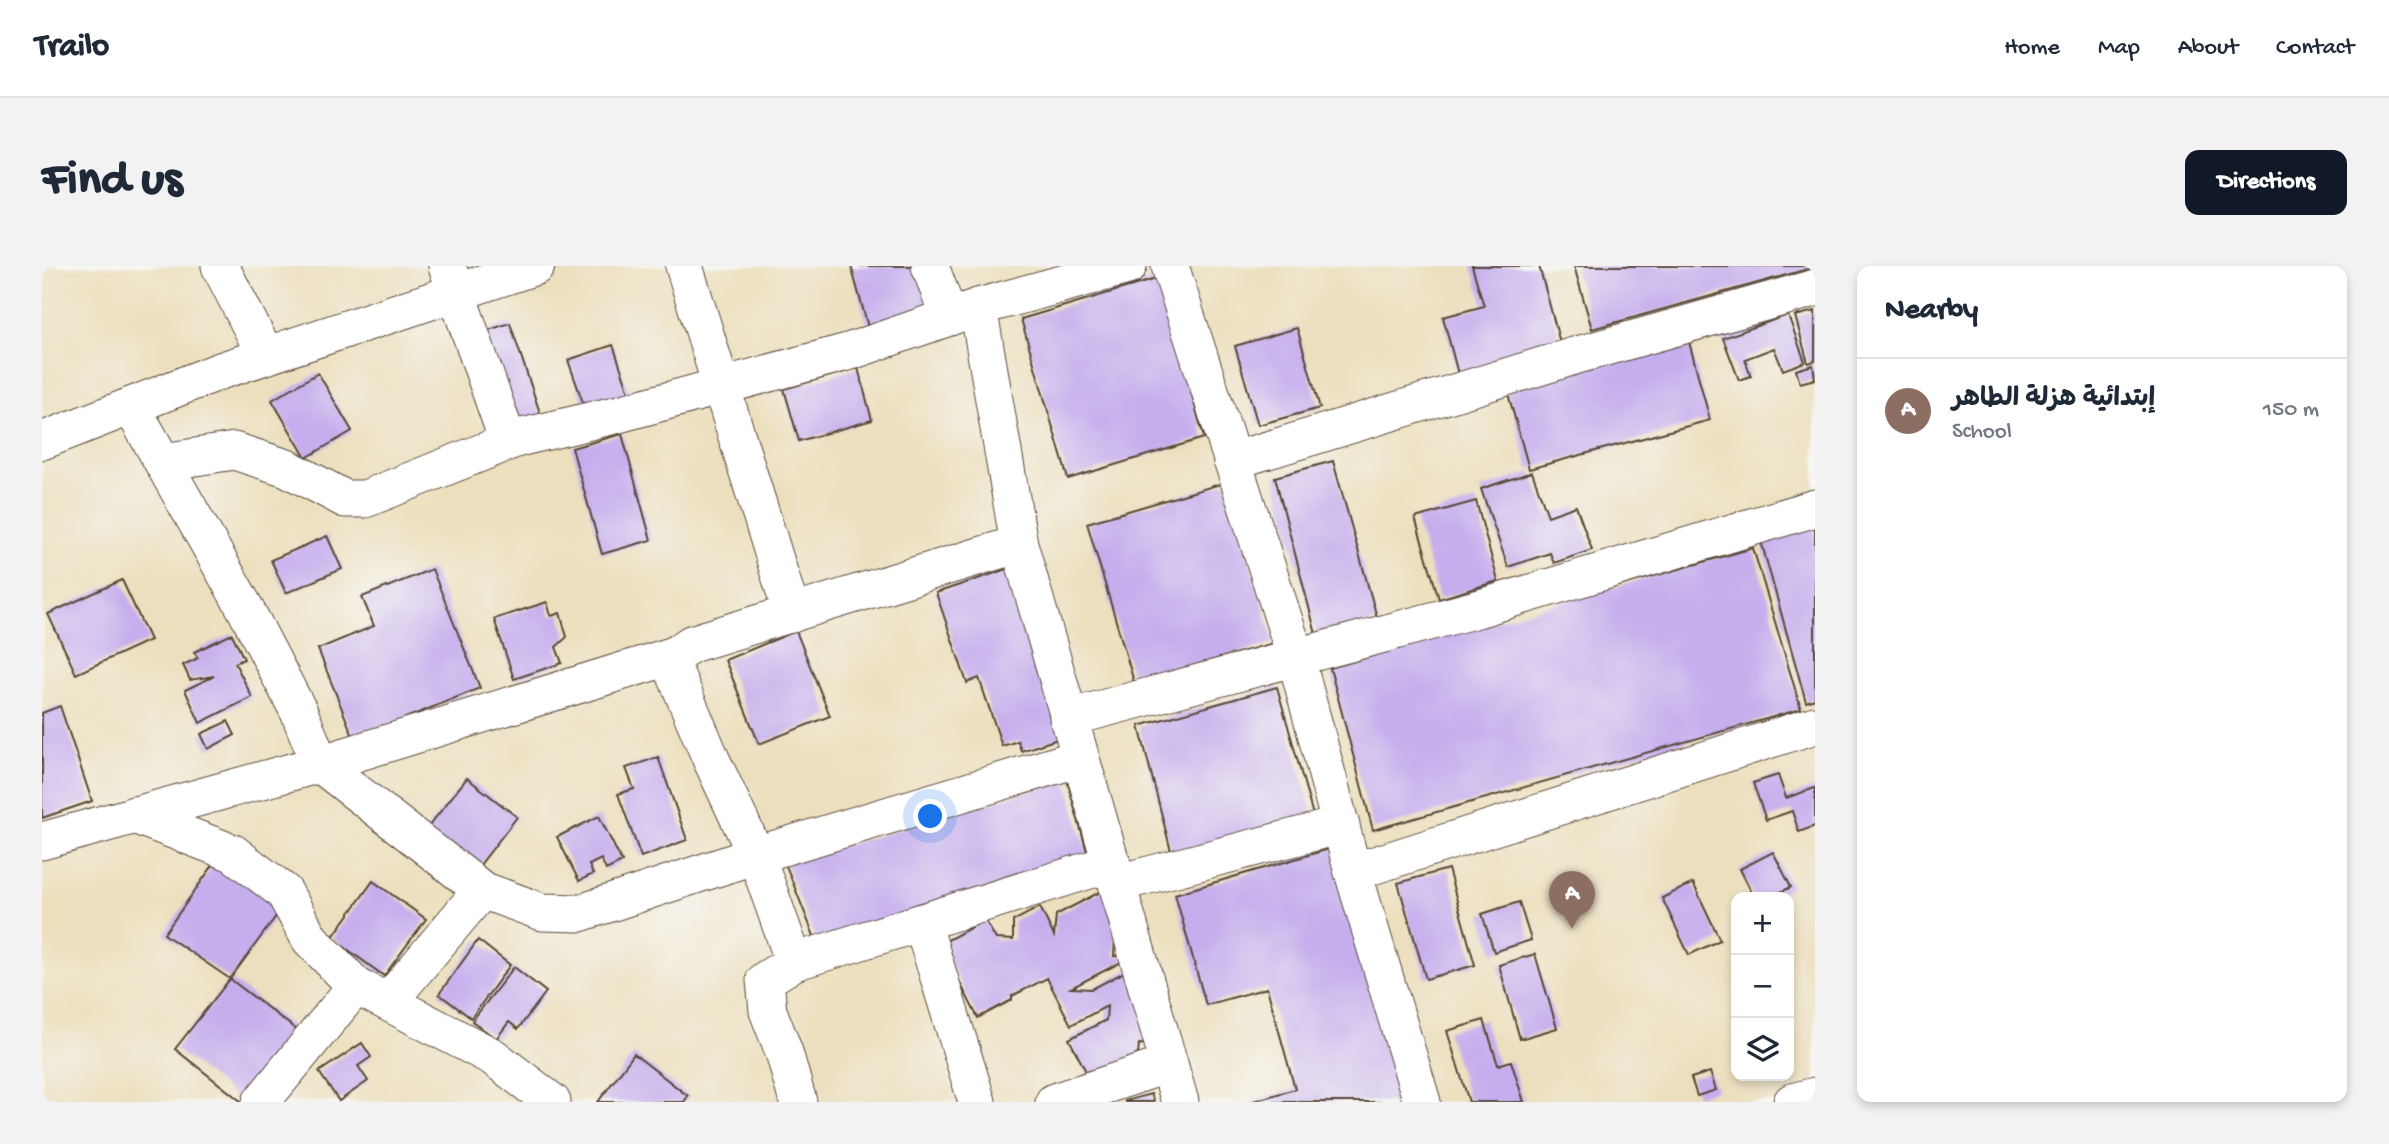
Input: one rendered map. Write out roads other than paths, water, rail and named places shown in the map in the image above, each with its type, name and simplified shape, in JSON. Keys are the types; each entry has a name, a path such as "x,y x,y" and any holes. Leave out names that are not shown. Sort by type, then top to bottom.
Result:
{"street":[{"path":"220,266 266,356"},
{"path":"42,441 266,356 452,279 536,266"},
{"path":"684,266 792,614"},
{"path":"930,266 963,312 1019,544 1180,1102"},
{"path":"163,462 234,452 287,468 345,499 365,499 518,438 615,415 851,351 963,312 1128,266"},
{"path":"1170,266 1296,658 1353,872 1422,1102"},
{"path":"452,279 503,427 518,438"},
{"path":"1232,461 1574,356 1815,288"},
{"path":"131,406 245,608 299,712 320,764 482,890 542,912 580,913 755,855 1080,758"},
{"path":"1068,718 1476,609 1815,508"},
{"path":"42,841 320,764 675,655 691,645 1019,544"},
{"path":"675,655 671,666 755,855 794,962"},
{"path":"1353,872 1815,725"},
{"path":"134,815 233,853 285,891 310,939 356,986 493,1057 552,1102"},
{"path":"798,1102 784,1052 768,1011 765,980 794,962 922,922 1115,873 1341,825"},
{"path":"388,1002 482,890"},
{"path":"922,922 976,1102"},
{"path":"261,1102 356,986"},
{"path":"1054,1102 1169,1064"},
{"path":"1793,1102 1815,1096"}],"place":[{"name":"إبتدائية هزلة الطاهر","path":"1572,929"}]}
